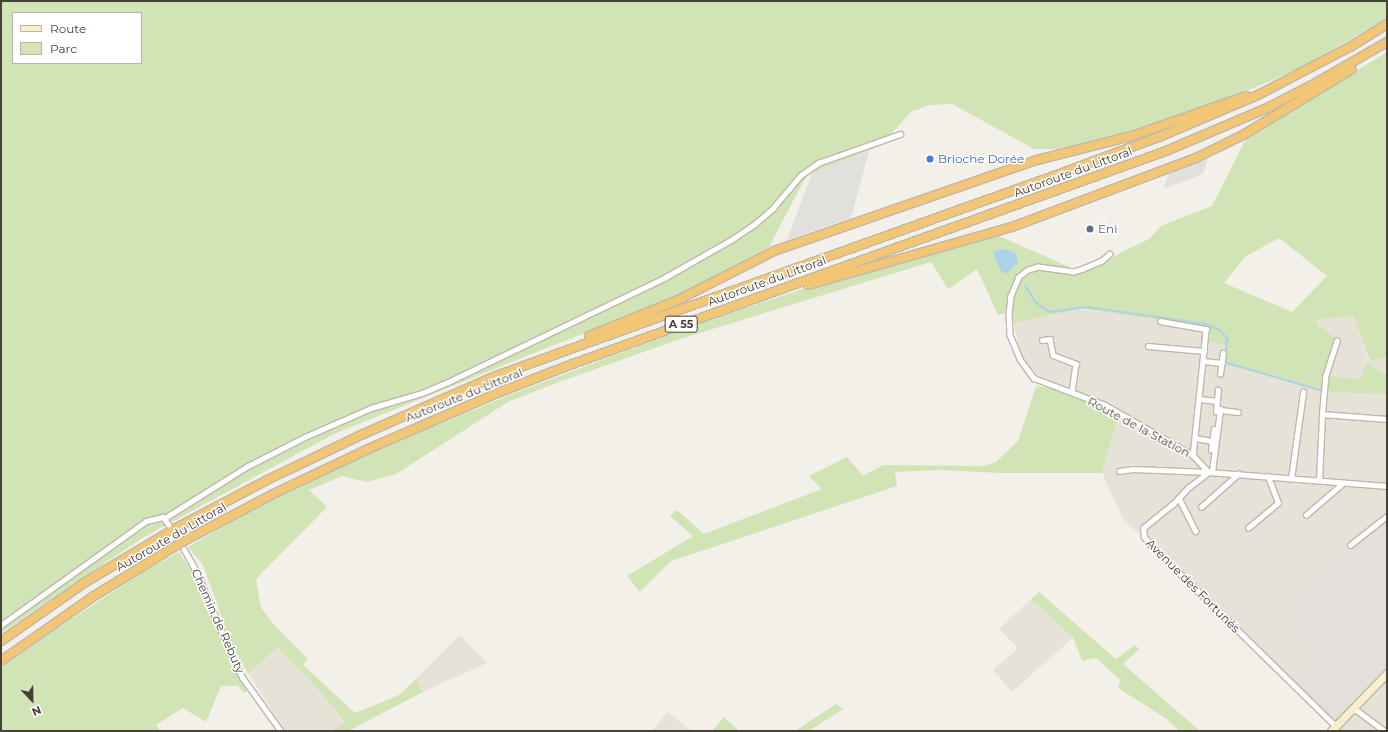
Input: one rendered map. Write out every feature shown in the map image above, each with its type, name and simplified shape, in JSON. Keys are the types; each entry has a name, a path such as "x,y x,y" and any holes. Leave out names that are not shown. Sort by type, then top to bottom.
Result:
{"highway":[{"name":"Autoroute du Littoral","path":"1,641 84,583 176,528 267,480 353,438 493,378 722,293 1055,176 1151,140 1234,106 1308,70 1387,24"},
{"name":"Autoroute du Littoral","path":"1,661 100,592 182,542 273,494 426,423 538,378 672,328 1166,151 1265,108 1312,85 1387,42"},
{"path":"672,328 842,274 1012,226 1196,158 1243,135 1387,47"},
{"path":"493,378 678,300 774,251 1037,160 1155,128 1229,102 1308,70"}],"main road":[{"path":"1333,729 1387,673"}],"street":[{"path":"1,625 146,520 159,517 165,518 248,466 307,436 371,408 422,393 448,382 664,278 731,240 756,223 773,208 801,175 818,163 900,134"},
{"name":"Route de la Station","path":"1110,254 1090,267 1074,272 1038,267 1028,270 1017,280 1011,296 1009,329 1020,359 1034,378 1105,406 1193,455 1211,472"},
{"path":"1160,321 1206,329 1193,455"},
{"path":"1042,340 1050,339 1053,355 1076,364 1072,392"},
{"path":"1319,481 1325,377 1337,341"},
{"path":"1148,346 1204,351"},
{"path":"1220,374 1223,353"},
{"path":"1203,362 1222,363"},
{"path":"1216,412 1218,390"},
{"path":"1291,478 1303,392"},
{"path":"1199,399 1217,401"},
{"path":"1211,472 1220,410 1238,412"},
{"path":"1322,414 1387,419"},
{"path":"1211,450 1214,429"},
{"path":"1195,438 1212,441"},
{"path":"1119,470 1133,469 1211,472 1387,486"},
{"name":"Avenue des Fortunés","path":"1211,472 1189,486 1179,498 1143,528 1144,537 1333,729"},
{"path":"1201,507 1238,474"},
{"path":"1248,528 1278,503 1268,477"},
{"path":"1306,515 1343,483"},
{"path":"1179,498 1196,531"},
{"path":"1350,545 1387,516"},
{"path":"165,518 169,525"},
{"name":"Chemin de Rebuty","path":"184,549 197,572 243,678 281,731"},
{"path":"1354,708 1384,731"}],"shaded area":[{"path":"869,151 851,218 787,240 812,173"},
{"path":"1209,155 1203,174 1164,189 1169,171"},
{"path":"1074,309 1158,318 1210,327 1209,342 1227,345 1222,363 1325,392 1387,394 1387,519 1285,600 1305,620 1292,630 1318,656 1291,682 1144,537 1124,521 1102,473 1118,417 1075,390 1038,376 1022,358 1013,323"},
{"path":"1353,316 1369,361 1387,357 1387,375 1366,362 1361,379 1329,376 1316,320"},
{"path":"1387,519 1387,673 1336,727 1291,682 1317,655 1292,630 1305,620 1285,600"},
{"path":"1031,599 1073,638 1012,692 993,670 1018,648 999,629"},
{"path":"460,635 487,663 423,692 416,679"},
{"path":"276,648 309,679 345,722 331,731 285,731 248,673"},
{"path":"1387,673 1387,731 1331,731"},
{"path":"668,712 691,731 651,731"}],"green space":[{"path":"1,1 1387,1 1387,18 1302,67 1249,90 1145,128 1057,149 1034,149 952,104 929,105 911,112 880,146 808,175 769,247 676,298 549,347 334,434 144,537 1,633"},
{"path":"1387,52 1387,357 1370,361 1353,316 1316,320 1318,326 1340,341 1330,376 1361,379 1366,362 1387,375 1387,394 1325,392 1222,363 1226,345 1209,342 1210,327 1084,309 1013,323 1013,300 1017,288 1025,275 1035,270 1077,274 1102,265 1122,252 1149,239 1161,226 1212,206 1246,139","holes":["1279,238 1327,276 1292,312 1224,283 1246,256"]},
{"path":"999,236 1074,269 1033,266 1022,272 1014,281 1005,313 998,315 977,269 948,289 931,262 680,339 548,386 508,402 396,474 367,482 342,476 309,490 327,507 256,579 261,608 276,627 308,659 303,665 355,713 399,695 416,679 423,692 348,731 331,731 345,722 309,679 277,648 248,673 232,646 203,565 188,547 241,516 338,468 418,433 510,395 612,356 733,312 809,287"},
{"path":"1036,386 1056,389 1101,406 1118,417 1102,473 1001,473 941,470 895,472 897,486 671,561 640,592 627,576 693,536 670,516 677,510 704,534 822,489 809,476 847,457 863,476 883,465 984,466 996,462 1018,441"},
{"path":"179,552 202,588 230,663 247,691 244,693 238,686 221,686 206,722 183,708 156,725 161,731 1,731 1,668 55,630 143,572"},
{"path":"1039,592 1116,659 1135,645 1139,649 1123,664 1200,731 1179,731 1167,719 1118,688 1120,680 1096,658 1082,661 1073,638 1031,599"},
{"path":"836,704 843,709 809,731 795,731"},
{"path":"724,717 739,731 712,731"}],"water":[{"path":"1006,249 1015,253 1018,263 1006,274 1001,271 993,253 994,251"}],"waterway":[{"path":"1026,286 1035,301 1043,308 1051,312 1087,307 1207,324 1220,330 1228,339 1225,360 1227,363 1320,390"}],"tunnel":[{"path":"172,529 181,544"}],"place":[{"name":"Brioche Dorée","path":"930,159"},
{"name":"Eni","path":"1090,229"}]}
